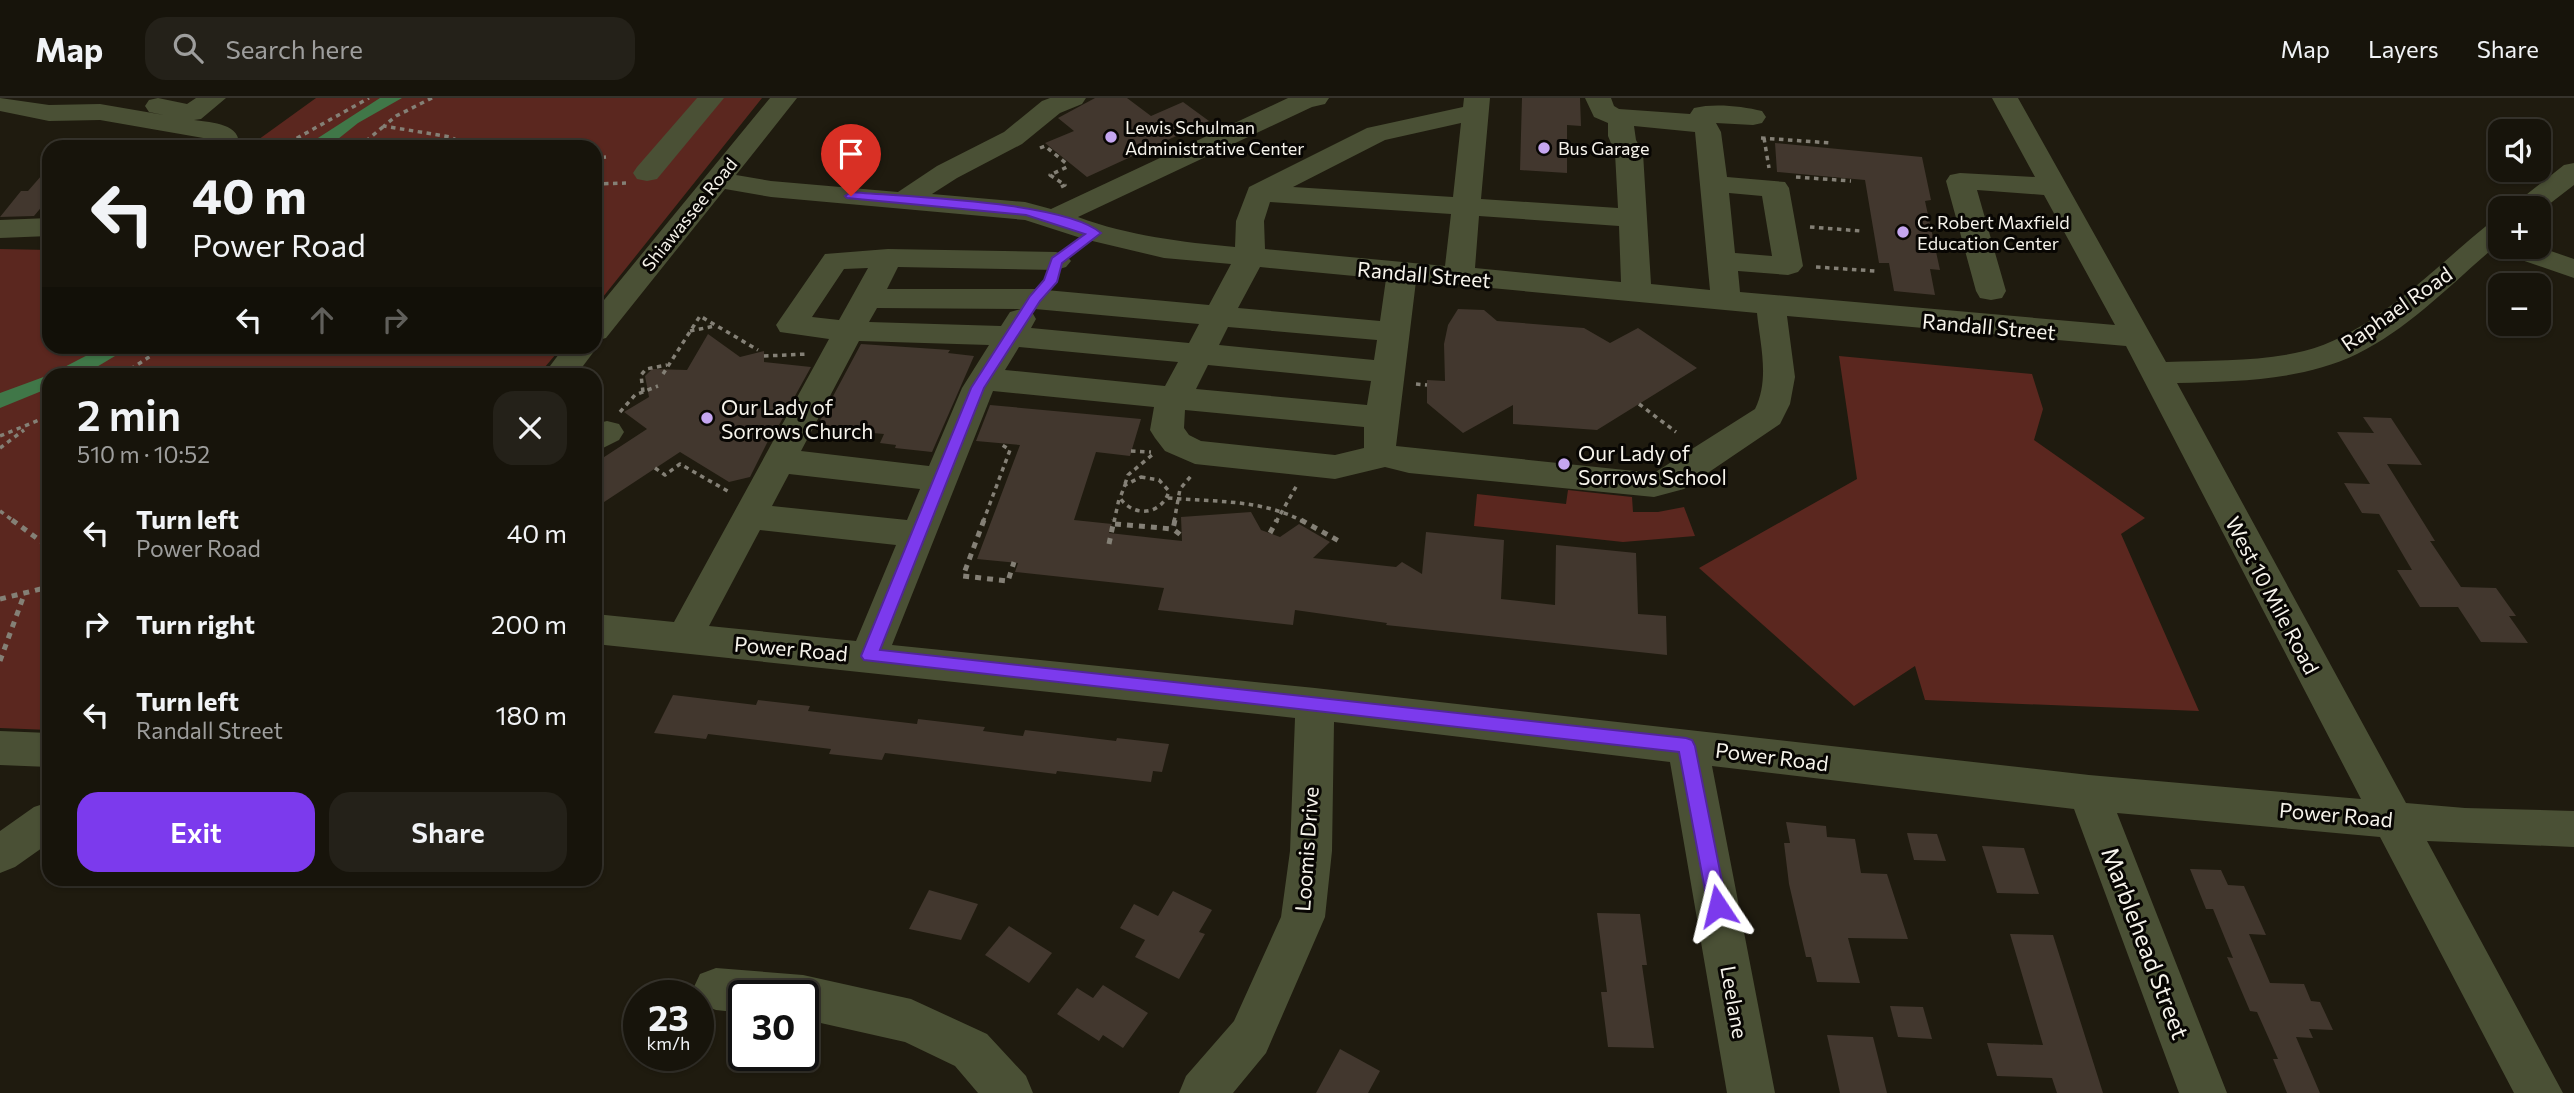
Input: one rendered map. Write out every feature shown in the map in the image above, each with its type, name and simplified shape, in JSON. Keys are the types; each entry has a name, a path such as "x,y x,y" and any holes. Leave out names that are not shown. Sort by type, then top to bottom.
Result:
{"street":[{"path":"119,98 192,113 213,98"},
{"path":"647,173 711,98"},
{"name":"Shiawassee Road","path":"602,322 784,98"},
{"path":"904,200 947,172 1013,138 1051,107 1073,98"},
{"path":"1054,218 1303,101 1316,98"},
{"path":"1598,98 1606,114 1623,117 1703,123 1730,119 1713,184 1726,302"},
{"name":"West 10 Mile Road","path":"2005,98 2136,336 2539,1093"},
{"path":"0,103 49,113 100,113 216,132 226,137 226,140"},
{"path":"1459,277 1476,105 1376,134 1259,193 1250,221 1250,257 1169,409 1167,430 1177,443 1195,452 1335,467 1385,456 1409,461 1654,485 1672,480 1768,416 1775,404 1779,388 1771,306"},
{"path":"1623,117 1620,124 1622,141 1629,153 1637,294"},
{"path":"139,140 162,124"},
{"path":"2542,196 2574,171"},
{"name":"Randall Street","path":"718,180 771,189 1026,211 1094,233 1164,249 1726,302 2097,335 2136,336"},
{"path":"1991,291 1960,181 2053,187"},
{"path":"1713,184 1775,188 1788,266 1721,261"},
{"path":"1259,193 1633,218"},
{"path":"0,229 42,227"},
{"path":"684,638 745,507 779,461 888,258 1056,261 1094,233"},
{"name":"Raphael Road","path":"2154,373 2251,369 2324,357 2370,333 2488,248"},
{"path":"2549,259 2574,269"},
{"path":"869,656 984,379 1035,299 1050,282 1056,261"},
{"path":"1385,456 1380,446 1382,418 1402,272"},
{"path":"866,298 1035,299 1394,332"},
{"path":"850,331 1011,336 1388,372"},
{"path":"565,368 576,354"},
{"path":"984,379 1382,418"},
{"path":"779,461 941,479"},
{"path":"745,507 919,534"},
{"name":"Power Road","path":"602,630 1315,704 2089,793 2393,820 2574,829"},
{"name":"Loomis Drive","path":"1203,1093 1250,1037 1303,917 1311,851 1315,704"},
{"name":"Leelane","path":"1686,746 1751,1093"},
{"path":"0,748 42,750"},
{"name":"Marblehead Street","path":"2089,793 2203,1093"},
{"path":"0,854 42,825"},
{"path":"716,989 728,990"},
{"path":"819,1001 911,1021 971,1050 1009,1093"}],"lane":[{"path":"850,331 791,326 835,260 888,258"}],"path":[{"path":"294,140 369,98"},
{"path":"367,140 396,116 432,98"},
{"path":"1730,119 1831,144"},
{"path":"1730,119 1770,177"},
{"path":"384,126 456,140"},
{"path":"1033,151 1045,146 1068,164"},
{"path":"602,157 606,157"},
{"path":"1810,227 1861,231"},
{"path":"1816,267 1875,271"},
{"path":"663,374 700,316 758,350"},
{"path":"690,331 716,325"},
{"path":"132,368 154,354"},
{"path":"764,356 811,354"},
{"path":"643,392 641,375 646,369 668,365"},
{"path":"602,435 626,402 658,386"},
{"path":"1639,404 1676,432"},
{"path":"0,436 42,420"},
{"path":"0,448 27,427"},
{"path":"999,443 1010,450 963,576 1008,580 1014,562"},
{"path":"1110,544 1128,475 1156,453 1131,451"},
{"path":"655,468 665,475 680,464 745,507"},
{"path":"1004,466 1012,467"},
{"path":"1173,529 1180,489 1197,470"},
{"path":"1125,485 1141,477 1150,478 1165,485 1168,498"},
{"path":"1270,533 1301,480"},
{"path":"994,491 1002,492"},
{"path":"1120,498 1129,509 1147,512 1157,509 1168,498"},
{"path":"1168,498 1266,506 1283,510 1339,541"},
{"path":"0,511 42,542"},
{"path":"985,517 993,518"},
{"path":"1115,524 1173,529 1182,536"},
{"path":"975,544 983,544"},
{"path":"0,599 42,589"},
{"path":"0,661 24,595"}],"shaded area":[{"path":"316,98 762,98 602,298 602,140 258,140"},
{"path":"380,98 402,98 358,123 337,140 315,140"},
{"path":"0,249 42,250 42,354 556,354 544,368 42,368 42,730 0,728"},
{"path":"90,354 118,354 95,368 63,368"},
{"path":"1839,356 2032,374 2043,409 2034,440 2145,518 2121,534 2199,711 1925,700 1915,666 1854,706 1699,568 1857,479"},
{"path":"42,378 42,391 0,408 0,393"},
{"path":"1568,490 1632,497 1633,512 1658,512 1684,507 1695,536 1623,542 1474,526 1477,494 1566,504"}],"building":[{"name":"Lewis Schulman Administrative Center","path":"1095,98 1127,98 1151,116 1183,102 1209,121 1087,177 1045,143 1074,131 1058,118"},
{"name":"Bus Garage","path":"1522,98 1580,98 1581,126 1567,125 1567,173 1520,170"},
{"name":"C. Robert Maxfield Education Center","path":"1775,143 1922,157 1931,200 1925,201 1940,270 1930,269 1935,295 1894,291 1889,263 1879,263 1865,180 1777,172"},
{"path":"42,175 42,206 34,216 0,217 21,191 28,191"},
{"path":"1458,309 1484,310 1497,321 1584,328 1610,343 1638,328 1697,368 1597,430 1513,424 1513,405 1463,433 1427,403 1427,380 1445,381 1444,344 1448,325"},
{"name":"Our Lady of Sorrows Church","path":"708,334 740,357 764,351 764,362 811,367 779,425 776,425 750,477 729,482 680,452 602,503 602,458 647,429 624,412 649,397 645,376 652,369 687,370"},
{"path":"861,344 950,350 948,353 974,356 932,452 895,448 896,445 880,443 884,434 816,428"},
{"path":"990,405 1141,419 1130,456 1096,452 1074,520 1112,524 1109,533 1182,541 1181,517 1251,512 1261,530 1280,537 1299,524 1330,542 1313,558 1396,567 1402,562 1422,574 1426,532 1504,540 1501,599 1555,605 1556,545 1636,553 1638,614 1666,616 1667,655 1386,625 1387,623 1295,610 1293,625 1158,610 1164,588 1015,572 1018,563 977,559 1020,445 976,441"},
{"path":"2363,417 2391,418 2422,465 2387,464 2435,541 2430,541 2461,587 2496,588 2516,616 2509,616 2528,643 2481,642 2458,607 2420,607 2397,570 2412,570 2379,514 2362,513 2344,483 2370,484 2337,432 2374,433"},
{"path":"673,695 756,705 758,700 810,706 808,711 917,724 918,719 985,727 983,731 1023,736 1025,730 1116,741 1117,738 1169,744 1162,772 1153,771 1151,782 1057,771 1056,774 885,753 882,760 829,754 831,749 708,734 706,739 654,733"},
{"path":"1786,822 1826,826 1827,837 1855,839 1861,873 1887,874 1908,939 1848,938 1860,983 1817,982 1811,957 1806,957 1789,884 1784,843 1790,843"},
{"path":"1907,833 1937,834 1946,861 1914,860"},
{"path":"1982,846 2024,848 2039,894 1997,893"},
{"path":"2190,869 2221,870 2228,885 2244,886 2266,935 2249,934 2270,983 2304,984 2311,1001 2320,1002 2333,1030 2309,1029 2313,1038 2296,1037 2320,1093 2287,1093 2273,1059 2278,1059 2257,1012 2250,1011 2227,957 2233,958 2213,909 2206,909"},
{"path":"929,890 978,904 961,940 909,929"},
{"path":"1173,891 1212,910 1199,932 1205,934 1179,979 1135,957 1145,940 1120,928 1134,904 1158,916"},
{"path":"1597,913 1640,914 1647,965 1642,965 1654,1048 1608,1047 1601,992 1607,992"},
{"path":"1009,926 1052,953 1029,983 985,955"},
{"path":"2010,934 2053,935 2103,1093 2057,1093 2052,1078 1997,1076 1987,1043 2043,1045"},
{"path":"1103,985 1148,1013 1123,1048 1103,1035 1099,1041 1057,1014 1077,988 1093,998"},
{"path":"1890,1006 1923,1007 1932,1039 1898,1037"},
{"path":"1827,1035 1873,1037 1887,1093 1840,1093"},
{"path":"1340,1049 1380,1071 1368,1093 1316,1093"}],"place":[{"name":"Lewis Schulman Administrative Center","path":"1111,137"},
{"name":"Bus Garage","path":"1544,148"},
{"name":"C. Robert Maxfield Education Center","path":"1903,232"},
{"name":"Our Lady of Sorrows Church","path":"707,418"},
{"name":"Our Lady of Sorrows School","path":"1564,464"}],"route":[{"path":"851,196 1026,211 1094,233 1056,261 1050,282 1035,299 978,388 869,656 1686,746 1718,906"}]}
